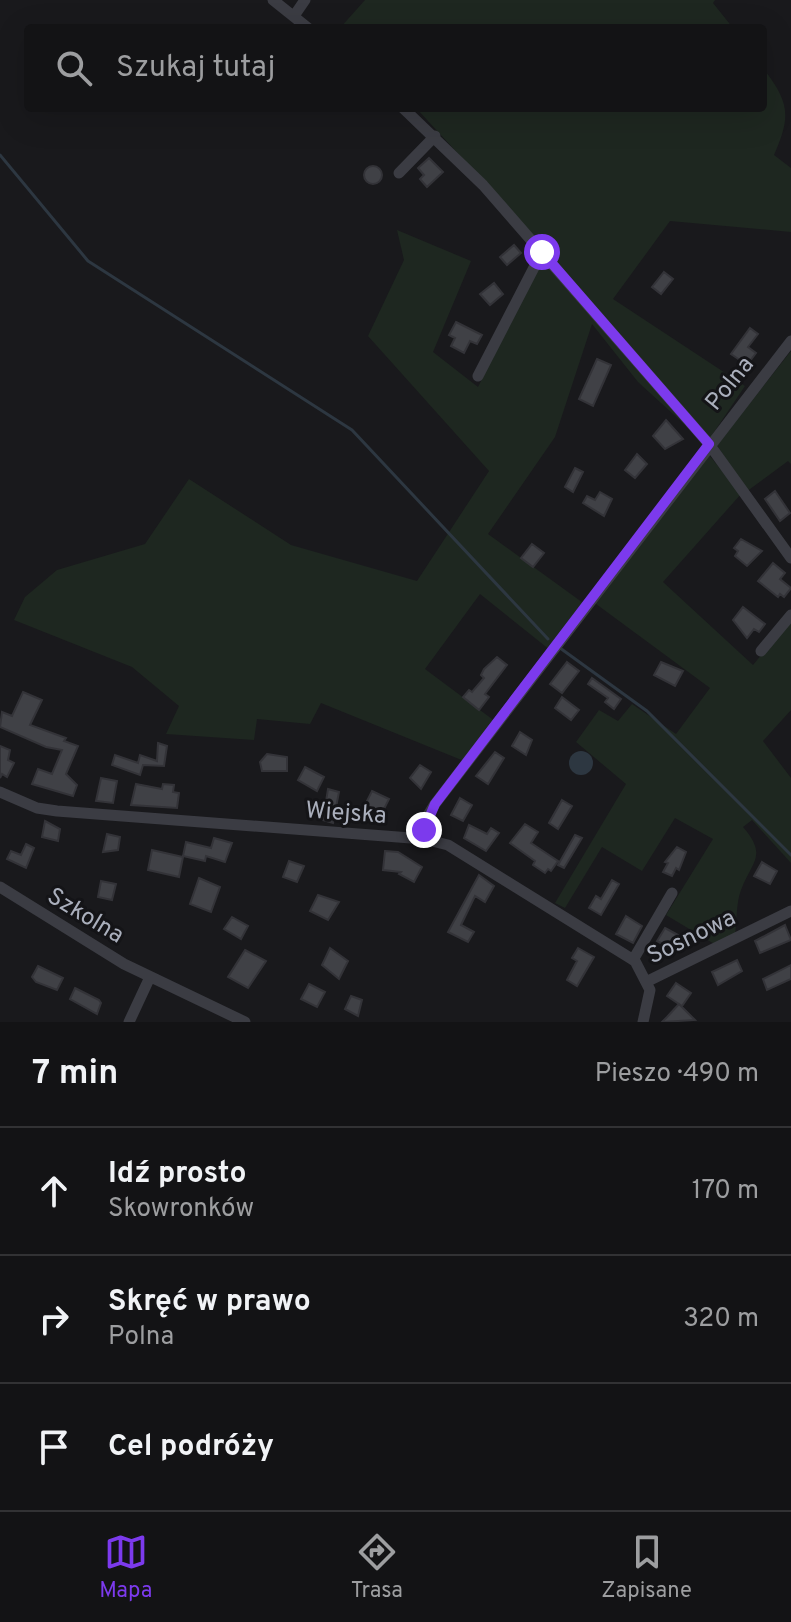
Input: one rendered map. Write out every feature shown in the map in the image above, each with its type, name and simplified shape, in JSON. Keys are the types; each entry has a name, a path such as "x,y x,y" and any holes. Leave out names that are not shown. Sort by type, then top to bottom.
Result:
{"street":[{"path":"273,0 303,24"},
{"path":"294,16 305,0"},
{"path":"408,112 435,136 542,252 709,444 791,558"},
{"path":"399,173 435,136"},
{"path":"478,376 542,252"},
{"name":"Polna","path":"424,839 427,817 435,804 791,341"},
{"path":"761,651 791,615"},
{"name":"Wiejska","path":"0,792 37,808 79,814 424,839 448,845 471,856 633,960 648,981"},
{"name":"Szkolna","path":"0,887 150,977 245,1022"},
{"path":"633,960 672,893"},
{"name":"Sosnowa","path":"643,1022 651,998 648,981 791,911"},
{"path":"129,1022 150,977"}],"shaded area":[{"path":"365,0 715,0 713,3 730,24 344,24"},
{"path":"767,74 785,110 783,130 774,155 791,168 791,232 670,221 613,299 745,386 706,444 638,382 592,324 555,437 488,534 586,605 550,650 480,594 425,669 496,722 464,761 321,703 310,724 257,719 254,740 166,734 179,706 132,667 14,620 25,597 57,570 145,544 189,479 291,545 417,581 489,471 368,336 404,260 397,230 471,261 433,352 478,387 547,250 420,112 767,112"},
{"path":"791,351 791,464 788,461 746,492 717,445"},
{"path":"709,455 741,494 663,582 753,665 791,619 791,710 763,741 791,778 791,863 752,820 743,827 755,845 756,858 739,895 735,935 716,945 666,915 713,839 675,818 642,871 602,847 565,908 555,903 626,784 576,742 599,710 618,721 632,704 676,734 710,688 592,601"},
{"path":"581,751 590,754 593,763 590,772 581,775 572,772 569,763 572,754"}],"building":[{"path":"429,158 443,172 427,187 420,179 424,175 418,168"},
{"path":"373,166 382,175 373,184 364,175"},
{"path":"514,245 521,253 507,265 500,257"},
{"path":"664,272 673,279 661,294 652,287"},
{"path":"494,283 503,294 490,305 480,294"},
{"path":"456,322 482,335 477,344 470,341 464,353 451,346 455,338 449,335"},
{"path":"750,328 758,334 748,347 756,353 747,365 731,354"},
{"path":"597,359 611,365 593,406 579,399"},
{"path":"666,420 683,439 665,449 653,436"},
{"path":"637,454 647,464 635,478 625,470"},
{"path":"575,468 583,472 573,492 565,487"},
{"path":"775,491 790,513 780,521 765,499"},
{"path":"600,492 612,499 604,516 583,503 587,496 595,500"},
{"path":"741,539 762,551 747,566 735,556 738,551 734,548"},
{"path":"532,544 544,553 533,567 521,558"},
{"path":"773,563 785,573 780,579 791,588 784,597 780,594 778,597 758,581"},
{"path":"743,607 765,624 759,632 754,629 747,638 733,620"},
{"path":"497,657 507,665 485,694 489,697 479,710 463,697 484,678 481,675 484,669"},
{"path":"567,662 579,671 562,693 550,684"},
{"path":"661,662 683,671 675,686 654,675"},
{"path":"592,678 621,699 614,709 605,702 608,698 588,684"},
{"path":"23,692 42,700 30,725 66,738 64,741 78,746 66,774 77,785 73,796 32,784 38,769 52,774 62,750 46,747 0,727 2,712 12,716"},
{"path":"562,697 579,710 571,720 555,708"},
{"path":"520,732 532,740 526,755 512,746"},
{"path":"158,743 167,746 164,766 143,765 140,775 112,765 115,755 138,763 140,755 157,761"},
{"path":"0,746 10,750 8,760 14,763 7,777 2,774 0,778"},
{"path":"495,752 504,758 488,784 476,776"},
{"path":"267,754 287,757 287,771 262,771 260,762"},
{"path":"420,765 431,772 421,789 410,778"},
{"path":"305,767 324,777 317,791 298,780"},
{"path":"101,778 117,781 113,803 96,801"},
{"path":"136,784 162,789 163,784 174,785 173,792 179,793 177,808 131,805"},
{"path":"328,789 339,792 333,823 323,820"},
{"path":"372,791 389,799 382,813 365,805"},
{"path":"460,798 472,805 463,821 451,815"},
{"path":"562,800 572,806 558,829 549,823"},
{"path":"45,821 60,829 58,841 42,837"},
{"path":"525,824 538,832 531,843 558,861 551,871 548,869 545,873 533,865 535,861 510,843"},
{"path":"469,825 487,834 491,828 499,833 486,851 464,838"},
{"path":"107,834 120,837 118,850 103,852"},
{"path":"575,835 582,838 564,868 558,865"},
{"path":"214,838 232,843 225,862 206,856 205,861 183,856 186,842 211,848"},
{"path":"26,844 34,848 26,868 7,859 11,851 21,855"},
{"path":"677,847 686,852 679,870 676,868 672,876 663,872 668,863 665,862"},
{"path":"152,850 183,857 179,877 148,870"},
{"path":"385,851 398,852 422,867 414,882 399,874 401,872 383,870"},
{"path":"289,861 304,866 297,882 283,877"},
{"path":"762,862 777,871 770,884 754,876"},
{"path":"479,875 494,886 485,902 475,896 461,925 474,932 468,942 448,932"},
{"path":"199,878 220,887 211,912 190,904"},
{"path":"612,880 619,884 601,915 589,908 596,896 601,899"},
{"path":"101,881 116,884 112,900 98,897"},
{"path":"318,895 339,902 328,920 310,911"},
{"path":"626,916 642,926 633,943 616,934"},
{"path":"232,917 248,926 241,939 224,929"},
{"path":"785,925 791,940 760,953 755,941"},
{"path":"665,928 678,935 670,948 657,941"},
{"path":"330,948 348,961 339,979 322,965"},
{"path":"578,948 594,957 577,986 567,980 577,961 572,958"},
{"path":"245,950 266,961 248,988 228,977"},
{"path":"737,960 742,971 718,985 712,972"},
{"path":"791,965 791,979 767,990 763,979"},
{"path":"38,966 63,978 57,990 36,982 32,977"},
{"path":"676,983 691,993 682,1006 667,996"},
{"path":"309,984 325,992 317,1007 301,999"},
{"path":"75,988 99,1000 101,1003 97,1014 70,999"},
{"path":"351,996 362,1000 358,1016 345,1009"},
{"path":"679,1004 695,1020 662,1022 667,1017"}],"waterway":[{"path":"0,155 88,261 352,430 548,639"},
{"path":"560,648 647,711 791,855"}],"route":[{"path":"424,830 435,804 709,444 542,252"}]}
